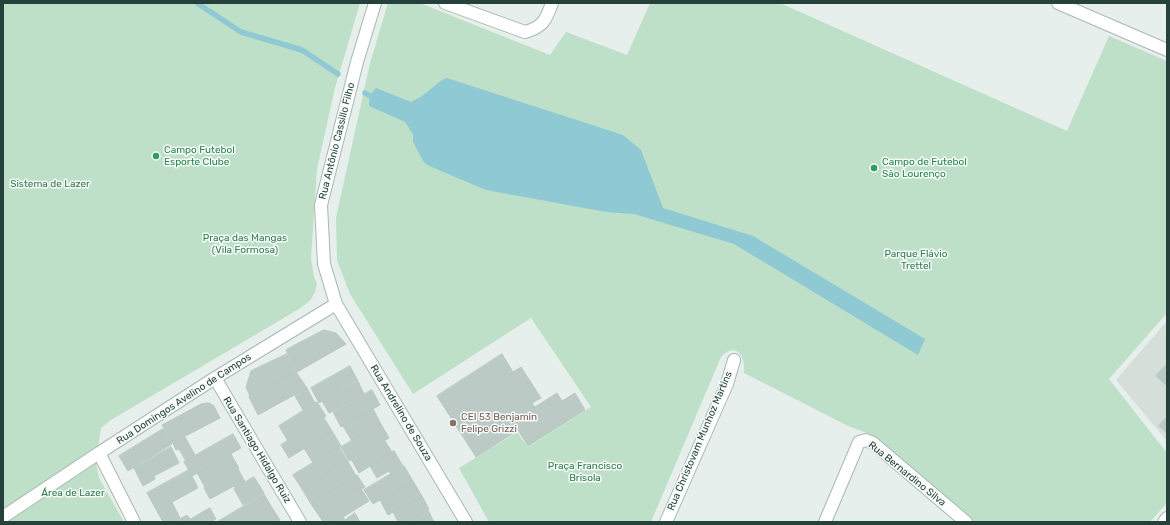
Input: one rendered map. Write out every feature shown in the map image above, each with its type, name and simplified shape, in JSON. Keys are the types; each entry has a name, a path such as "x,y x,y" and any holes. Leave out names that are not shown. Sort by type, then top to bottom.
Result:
{"street":[{"name":"Rua Antônio Cassillo Filho","path":"336,304 324,264 321,205 357,62 375,3"},
{"path":"444,3 525,32 535,29 545,21 552,3"},
{"path":"1058,3 1078,7 1167,50"},
{"name":"Rua Domingos Avelino de Campos","path":"3,517 98,453 215,378 336,304"},
{"name":"Rua Andrelino de Souza","path":"336,304 466,522"},
{"name":"Rua Christovam Munhoz Martins","path":"666,522 727,384 734,360"},
{"name":"Rua Santiago Hidalgo Ruiz","path":"215,378 300,522"},
{"name":"Rua Bernardino Silva","path":"825,522 860,442 866,440 873,443 966,522"},
{"path":"98,453 134,522"},
{"path":"1164,522 1167,518"}],"shaded area":[{"path":"1167,321 1167,441 1116,380"}],"green space":[{"path":"3,3 360,3 335,88 317,169 311,258 314,277 317,284 315,292 310,301 299,309 111,420 101,428 96,462 99,478 124,522 3,522"},
{"name":"Parque Flávio Trettel","path":"388,3 420,3 550,55 566,32 627,55 650,3 780,3 1067,131 1109,36 1167,61 1167,313 1109,379 1167,453 1167,503 1150,522 975,522 870,434 848,426 744,373 742,357 739,353 731,350 726,352 721,357 651,522 489,522 459,468 517,432 528,447 591,407 531,318 413,394 350,294 337,260 336,218 370,63"}],"water":[{"path":"447,78 623,135 641,150 663,208 753,236 925,339 918,355 734,244 634,214 606,212 486,190 427,165 423,161 413,142 413,134 405,122 369,106 370,98 376,88 411,102"}],"building":[{"path":"324,330 336,333 346,344 297,372 286,350"},
{"path":"287,354 296,372 250,396 246,387 251,371"},
{"path":"502,354 513,372 521,367 541,398 532,403 535,407 557,393 562,401 575,393 585,410 528,446 518,430 476,457 437,396"},
{"path":"1167,364 1167,386 1156,376"},
{"path":"350,366 358,381 319,403 311,388"},
{"path":"296,372 307,388 258,415 249,397"},
{"path":"358,381 364,394 329,413 322,401"},
{"path":"307,388 315,403 303,410 295,396"},
{"path":"372,390 380,405 341,427 333,412"},
{"path":"317,402 326,416 288,441 279,426"},
{"path":"209,403 214,406 220,418 172,443 162,425 201,404"},
{"path":"373,409 381,424 352,441 343,426"},
{"path":"1167,417 1167,433 1159,426"},
{"path":"324,418 332,431 289,458 281,445"},
{"path":"381,424 389,438 349,461 341,447"},
{"path":"163,429 172,444 128,471 119,456"},
{"path":"332,431 341,446 313,463 304,448"},
{"path":"233,434 241,448 192,476 184,462"},
{"path":"185,437 195,455 186,461 179,449 176,450 173,443"},
{"path":"385,441 392,452 359,473 351,459"},
{"path":"171,447 179,463 154,476 155,479 143,486 134,468"},
{"path":"339,447 347,460 302,489 293,475"},
{"path":"394,451 403,466 391,474 389,471 377,478 370,466"},
{"path":"231,454 239,468 205,487 197,473"},
{"path":"347,460 356,476 311,504 302,489"},
{"path":"404,466 413,481 373,504 364,490"},
{"path":"238,469 245,482 236,488 234,486 210,499 204,488"},
{"path":"189,470 198,488 172,502 180,518 174,522 163,522 147,493"},
{"path":"357,475 365,487 320,517 311,504"},
{"path":"254,477 264,493 243,505 234,489"},
{"path":"413,481 422,496 388,515 380,500"},
{"path":"362,490 369,501 343,517 345,520 342,522 323,522 320,517"},
{"path":"264,494 271,506 246,522 219,521"},
{"path":"422,496 429,509 408,522 398,522 393,512"},
{"path":"271,506 280,520 276,522 247,522"},
{"path":"210,508 216,519 211,522 174,522 187,515 190,519"},
{"path":"428,510 434,522 408,522"},
{"path":"355,513 360,522 342,522 345,520"}],"waterway":[{"path":"197,3 241,32 302,50 338,74"},
{"path":"365,93 370,96"}],"place":[{"name":"Campo Futebol Esporte Clube","path":"156,156"},
{"name":"Campo de Futebol São Lourenço","path":"874,168"},
{"name":"CEI 53 Benjamin Felipe Grizzi","path":"453,423"}],"park label":[{"name":"Sistema de Lazer","path":"50,184"},
{"name":"Praça das Mangas (Vila Formosa)","path":"245,244"},
{"name":"Praça Francisco Brisola","path":"585,472"},
{"name":"Área de Lazer","path":"73,493"}]}
